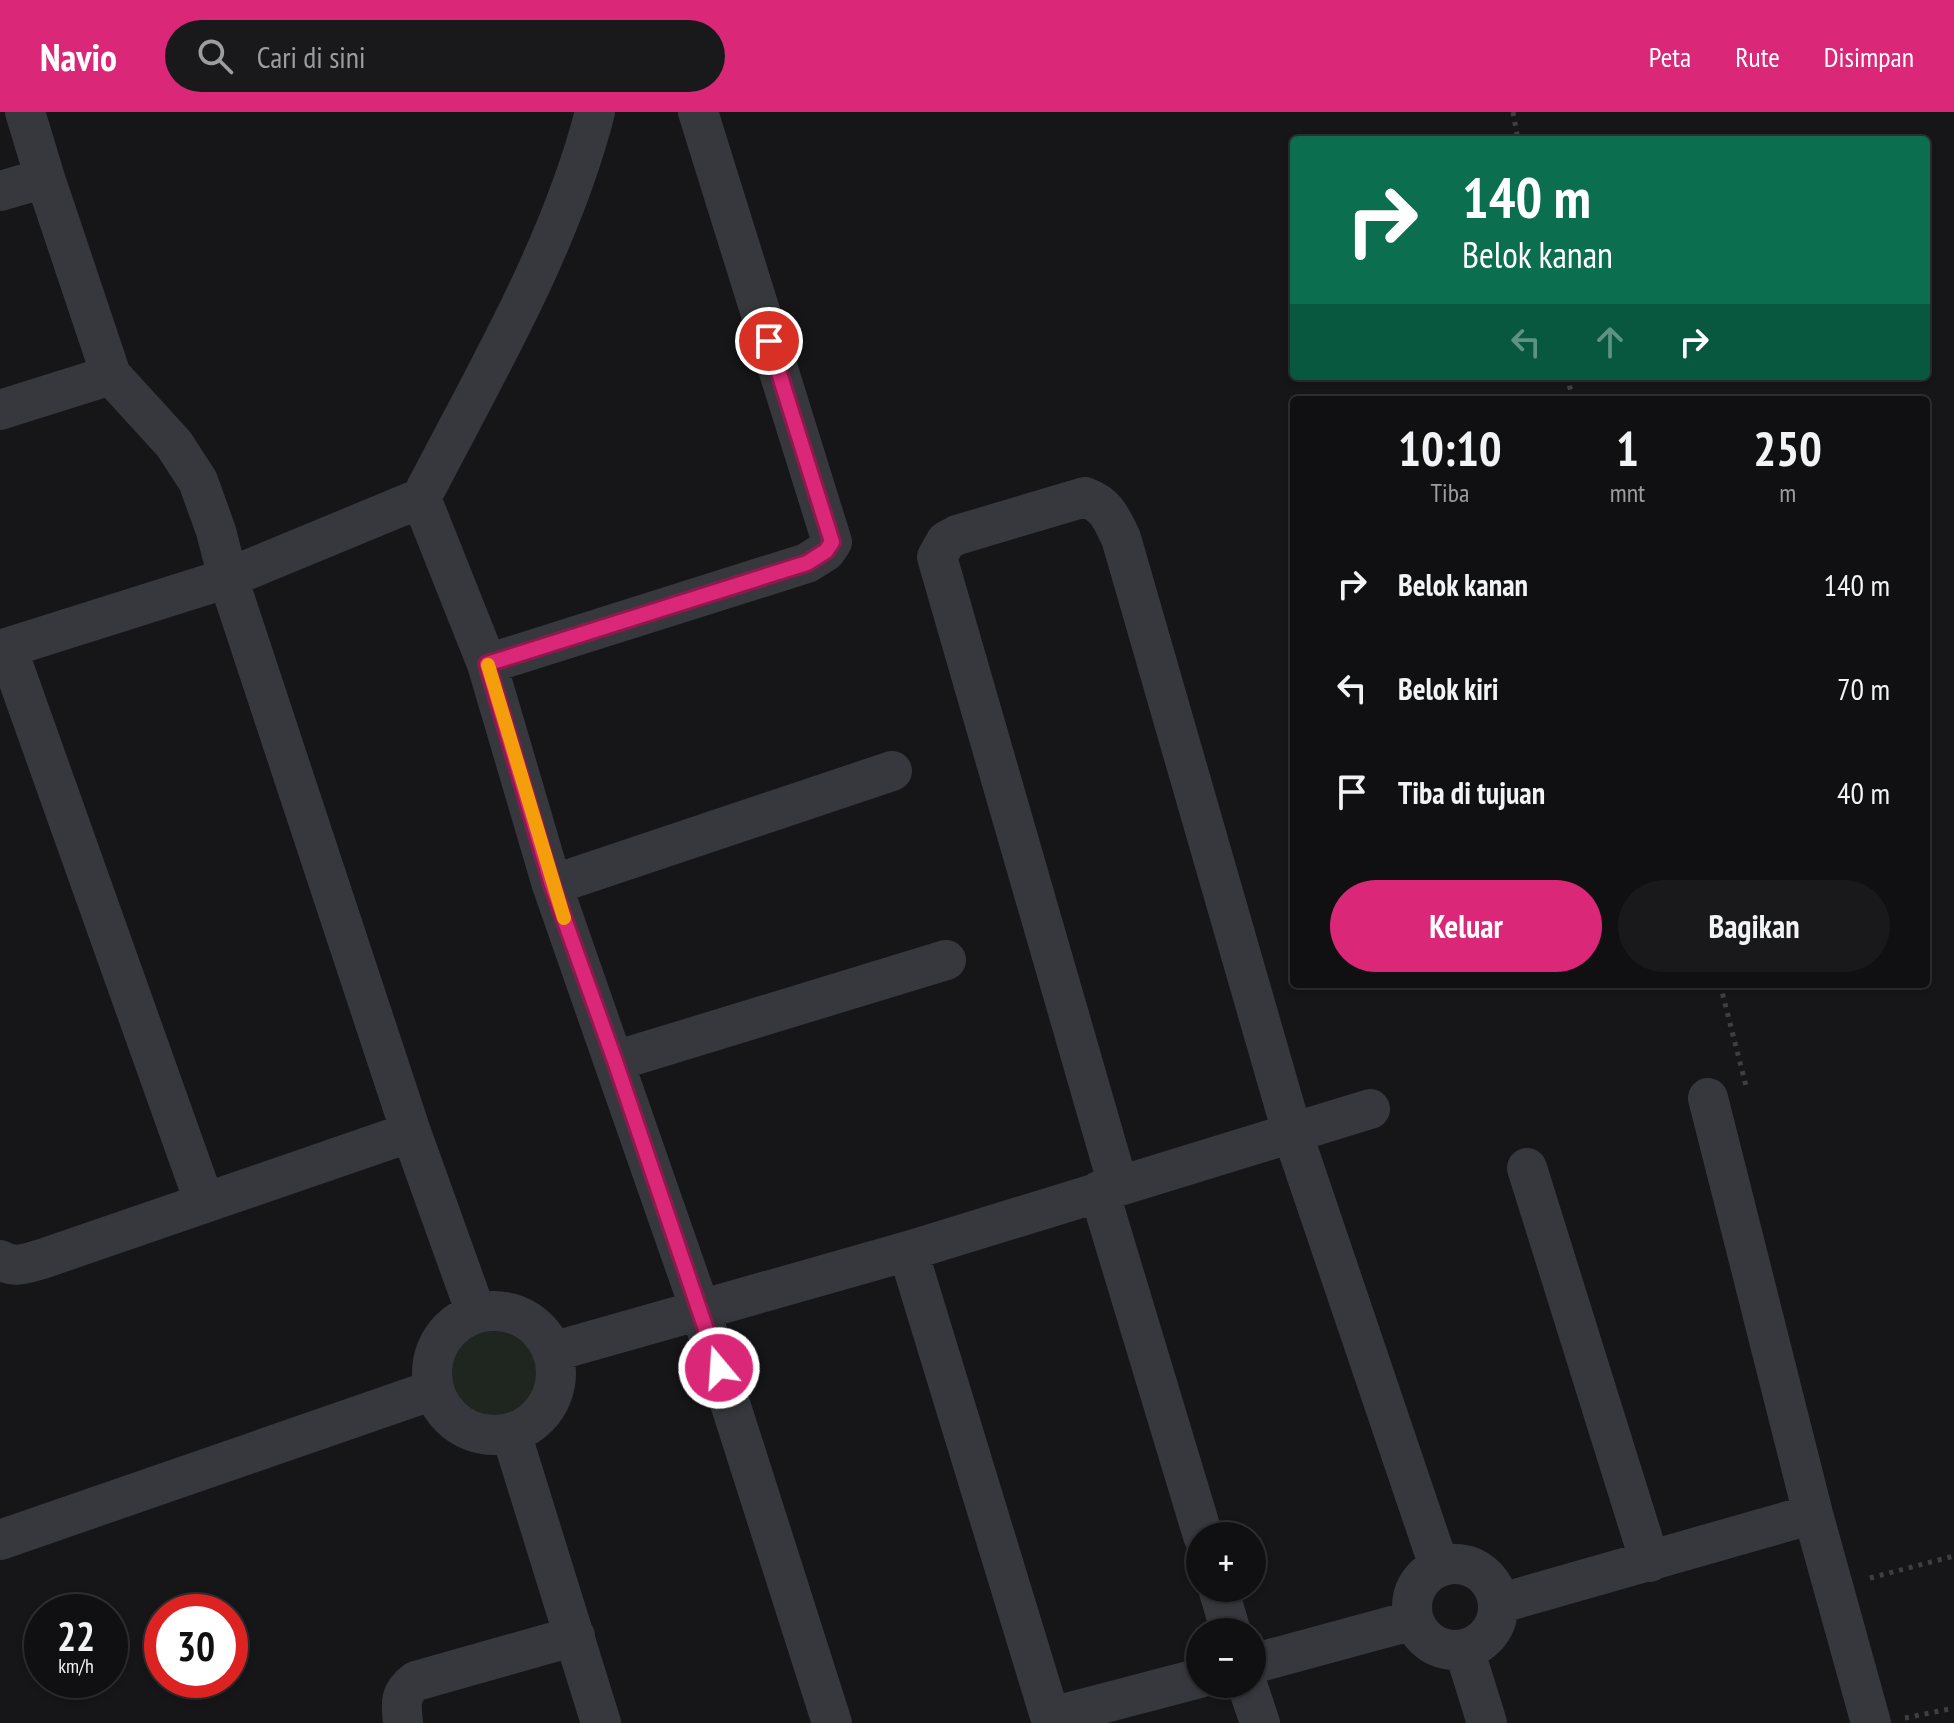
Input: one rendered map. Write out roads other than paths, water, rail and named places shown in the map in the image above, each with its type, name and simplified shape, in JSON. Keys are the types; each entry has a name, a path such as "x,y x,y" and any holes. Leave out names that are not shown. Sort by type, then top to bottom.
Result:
{"street":[{"path":"25,112 111,375 174,444 198,481 411,1132 476,1313"},
{"path":"204,1201 4,649 228,578 421,498 511,323 556,226 586,146 595,112"},
{"path":"487,664 807,563 826,551 832,542 698,112"},
{"path":"0,191 45,178"},
{"path":"0,410 111,375"},
{"path":"1199,1522 938,569 939,549 957,535 1085,497 1099,502 1121,538 1292,1132 1439,1566"},
{"path":"421,498 487,664 552,885 700,1309 832,1723"},
{"path":"552,885 892,771"},
{"path":"615,1061 946,960"},
{"path":"1708,1098 1813,1514 1887,1721"},
{"path":"552,1352 908,1251 1370,1109"},
{"path":"0,1260 9,1266 19,1265 411,1132"},
{"path":"1527,1168 1650,1562"},
{"path":"908,1251 1052,1720 1186,1682"},
{"path":"492,1310 522,1317 535,1326 552,1352 556,1366 552,1395 536,1419 511,1433 495,1435 463,1427 440,1405 433,1390 433,1357 439,1342 448,1329 476,1313 492,1310"},
{"path":"0,1540 433,1390"},
{"path":"511,1433 601,1723"},
{"path":"1498,1604 1813,1514"},
{"path":"1465,1565 1478,1570 1495,1590 1498,1604 1493,1628 1476,1645 1451,1650 1428,1640 1414,1620 1412,1607 1419,1582 1439,1566 1465,1565"},
{"path":"1266,1660 1414,1620"},
{"path":"403,1723 400,1699 406,1688 416,1681 575,1636"},
{"path":"1464,1649 1487,1723"},
{"path":"1252,1698 1260,1723"}]}
